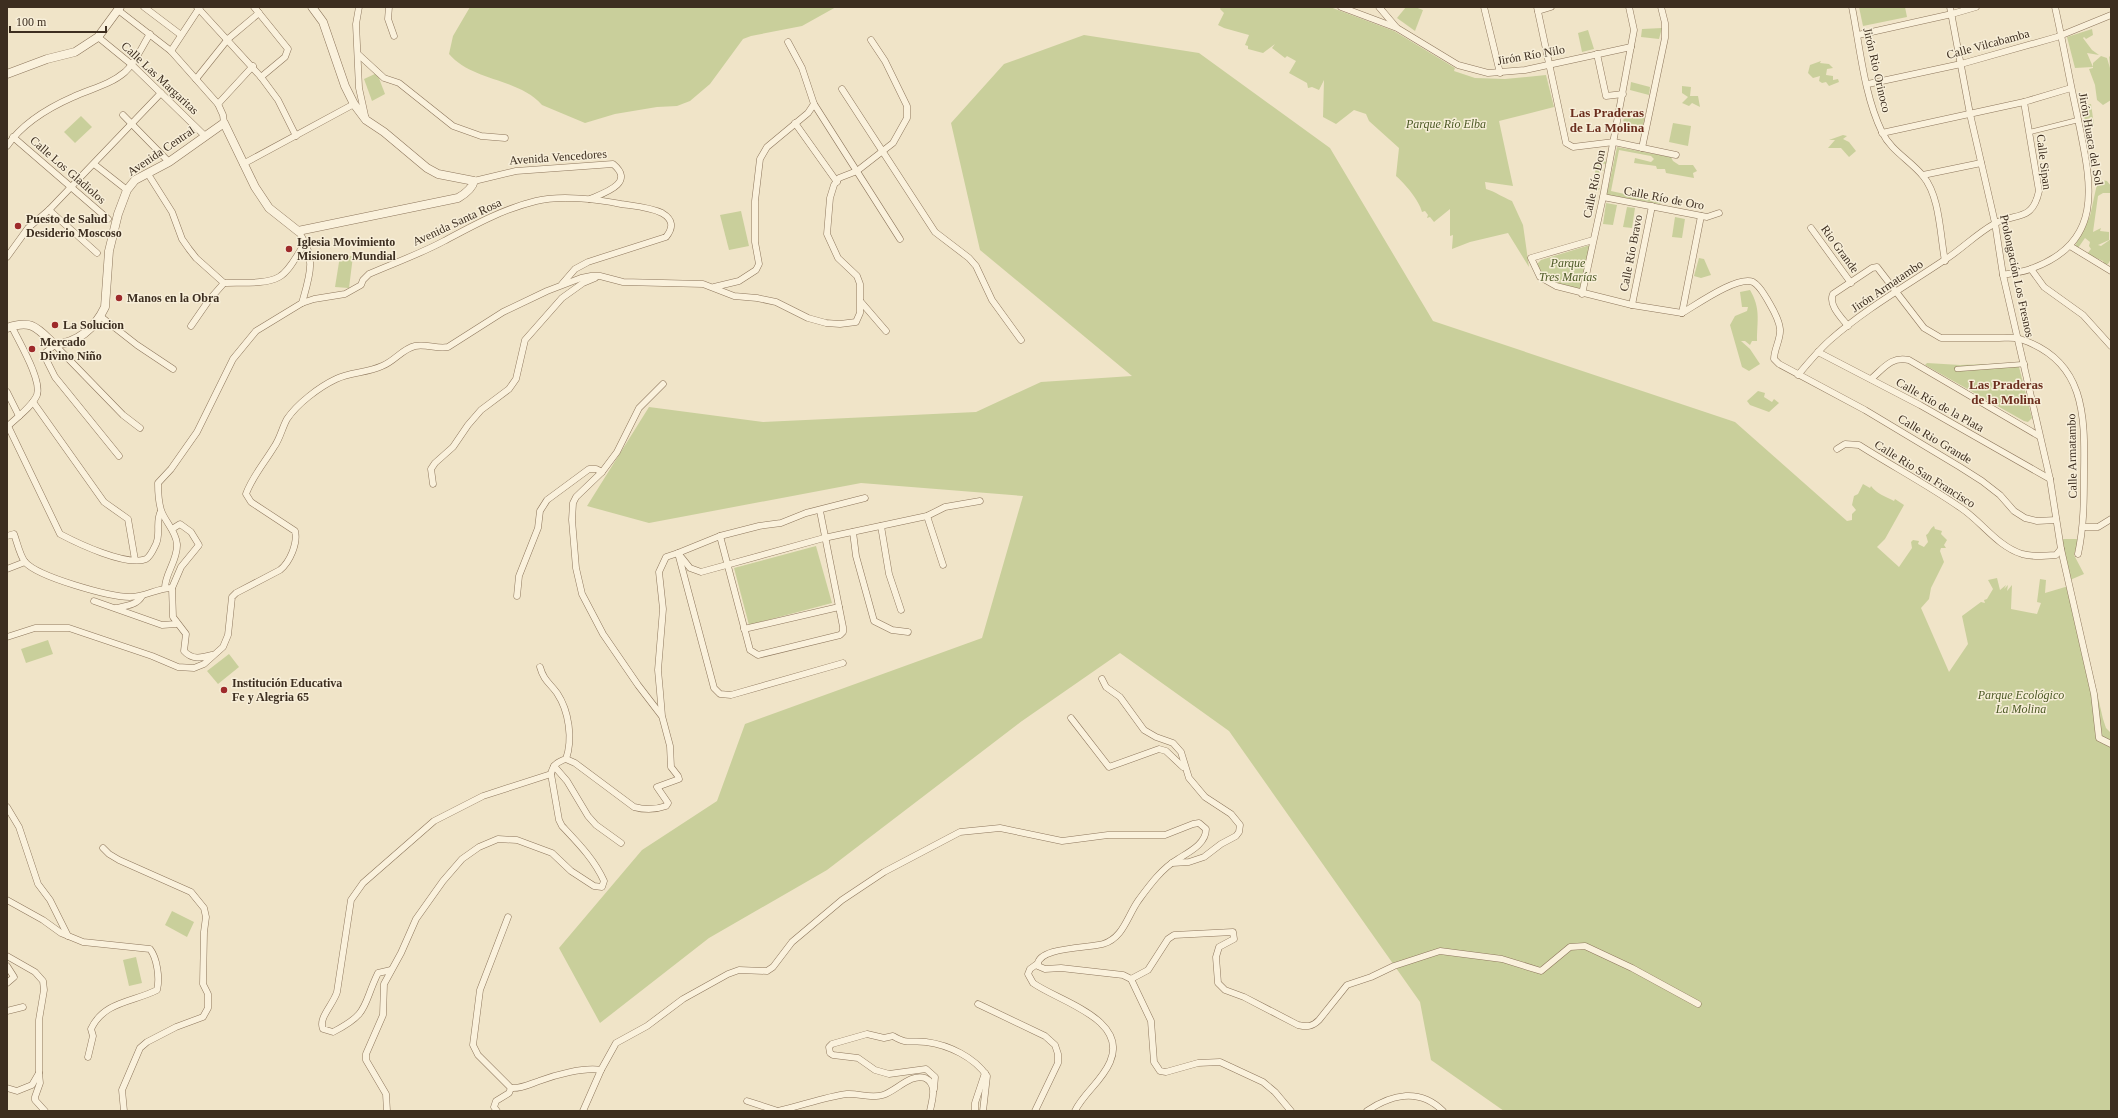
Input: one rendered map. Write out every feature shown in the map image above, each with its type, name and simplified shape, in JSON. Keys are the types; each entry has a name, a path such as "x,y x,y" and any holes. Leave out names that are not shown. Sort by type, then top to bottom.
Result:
{"street":[{"path":"144,7 182,35"},
{"path":"254,7 288,49 285,57 261,77"},
{"path":"298,231 458,198 465,194 473,185 474,181 438,174 427,168 384,132 369,122 354,104 345,86 323,22 312,7"},
{"path":"359,7 356,24 359,56 359,88 369,122"},
{"path":"389,7 388,19 394,36"},
{"path":"1341,7 1397,28"},
{"path":"1379,7 1397,28"},
{"path":"1484,7 1500,73"},
{"path":"1551,7 1537,9 1566,142 1573,146 1614,142 1676,155"},
{"name":"Calle Río Don","path":"1582,294 1614,142 1634,30 1629,7"},
{"path":"1642,148 1665,38 1665,23 1661,7"},
{"name":"Jirón Rio Orinoco","path":"1852,7 1874,110 1882,133 1894,148 1923,175 1932,188 1936,203 1944,260"},
{"name":"Prolongación Los Fresnos","path":"1950,7 1970,114 1995,223 2003,275 2025,364 2039,436 2050,479 2061,550 2094,694 2099,738 2111,744"},
{"path":"1858,34 1952,14 1976,7"},
{"name":"Jirón Huaca del Sol","path":"2003,275 2031,269 2050,261 2070,246 2080,230 2089,208 2090,187 2062,36 2055,7"},
{"path":"171,51 199,8 253,66 278,100 296,136"},
{"path":"7,74 47,59 75,52 98,37 119,9 171,51 218,104 223,115 224,123 255,187 269,208 298,231 311,257 312,268 302,303"},
{"path":"196,79 228,39 258,13"},
{"name":"Calle Vilcabamba","path":"1868,84 1961,64 2062,36 2111,15"},
{"name":"Jirón Río Nilo","path":"1397,28 1458,65 1478,72 1500,73 1631,47"},
{"path":"7,146 13,137 36,118 70,98 116,78 131,64 150,34"},
{"name":"Calle Las Margaritas","path":"98,37 131,64 205,136"},
{"path":"7,638 34,628 68,628 152,656 178,667 194,668 204,664 223,647 228,635 232,597 236,592 250,587 286,565 296,541 295,531 292,527 251,502 246,494 254,478 277,443 287,420 296,409 325,385 337,378 365,373 381,367 393,361 405,349 416,346 440,349 448,347 503,312 581,278 600,276 623,282 697,283 714,287 734,296 757,298 776,302 808,318 840,324 856,322 860,312 860,284 857,276 838,258 827,234 830,198 837,182 857,171 893,143 901,133 908,118 907,106 884,61 871,40"},
{"path":"788,42 802,68 814,104 900,239"},
{"path":"1597,54 1606,96 1623,94"},
{"path":"359,56 384,78 399,82 453,126 481,136 505,138"},
{"path":"218,104 253,66"},
{"path":"1882,133 2024,102 2071,88"},
{"path":"842,89 884,151 935,232 969,258 976,266 992,300 1021,340"},
{"path":"7,257 28,228 49,210 161,93"},
{"name":"Calle Sipan","path":"1995,223 2017,218 2029,210 2037,202 2039,190 2024,102"},
{"path":"243,164 354,104"},
{"path":"714,287 739,281 756,270 759,264 755,242 754,202 760,159 767,147 808,113 814,104"},
{"path":"123,115 169,162"},
{"path":"2030,132 2078,120"},
{"name":"Avenida Central","path":"55,345 77,339 100,316 107,300 109,252 118,214 127,190 135,180 169,162 224,123"},
{"path":"795,123 837,182"},
{"name":"Calle Los Gladiolos","path":"13,137 72,186 108,219"},
{"path":"1923,175 1981,163"},
{"path":"94,164 127,190"},
{"name":"Avenida Vencedores","path":"474,181 516,171 613,164 618,168 621,176 620,183 614,188 590,199"},
{"path":"148,174 172,212 185,244 196,258 224,283 264,281 280,277 286,271 305,243"},
{"name":"Calle Río de Oro","path":"1603,197 1707,217 1719,213"},
{"name":"Avenida Santa Rosa","path":"165,588 165,580 176,553 177,544 172,529 161,511 158,483 171,469 197,432 233,359 256,331 302,303 314,299 345,294 361,285 363,280 369,274 445,241 473,225 515,208 541,200 590,199 644,208 662,213 670,219 672,225 671,230 666,237 658,241 588,262 575,269 560,286"},
{"name":"Calle Río Bravo","path":"1632,305 1652,206"},
{"path":"49,210 97,253"},
{"path":"1593,240 1531,258 1540,278 1546,282 1582,294 1632,305 1682,313 1701,216"},
{"name":"Jirón Armatambo","path":"1798,375 1818,352 1848,326 1995,223"},
{"name":"Rio Grande","path":"1811,228 1851,283"},
{"path":"2070,246 2111,271"},
{"path":"1848,326 1832,303 1831,298 1833,294 1872,268 1877,267 1924,328 1941,338 2019,338"},
{"path":"2031,269 2044,287 2083,314 2111,346"},
{"path":"433,484 431,469 435,463 453,447 468,425 481,410 509,389 516,379 525,340 562,298 583,283 600,276"},
{"name":"Calle Rio Grande","path":"1682,313 1731,285 1743,281 1753,282 1760,287 1779,322 1780,332 1774,359 1798,375 1865,410 1960,467 2000,495 2014,510 2025,518 2037,521 2056,520"},
{"path":"191,326 209,300 224,283"},
{"path":"861,302 886,331"},
{"path":"100,316 137,346 173,369"},
{"path":"140,428 124,415 55,345 31,325 25,323 9,328 37,383 37,394 33,402 7,426 60,534 106,554 135,560 146,559 157,542 157,522 161,511"},
{"name":"Calle Armatambo","path":"2019,338 2041,348 2059,362 2074,381 2080,399 2085,438 2084,527 2078,554"},
{"path":"55,345 46,352 45,357 55,377 119,456"},
{"name":"Calle Río de la Plata","path":"1818,352 1870,379 2050,479"},
{"path":"1870,379 1893,360 1900,358 1909,360 2039,436"},
{"path":"1957,369 2025,364"},
{"path":"662,716 638,685 603,634 582,594 576,568 572,520 573,503 586,486 602,472 617,452 639,408 663,384"},
{"path":"7,392 19,416"},
{"path":"33,402 104,502 128,519 135,560"},
{"name":"Calle Rio San Francisco","path":"1837,449 1845,444 1859,445 1963,508 1996,538 2010,548 2023,554 2039,557 2056,555 2061,550"},
{"path":"517,596 519,576 538,528 540,511 547,500 589,469 596,468 602,472"},
{"path":"566,759 575,762 634,807 642,810 657,809 666,806 668,803 657,787 678,779 678,776 671,767 670,746 662,716 658,670 663,609 659,572 666,557 720,536 759,526 781,523 806,513 820,511 865,498"},
{"path":"678,553 694,571 701,572 824,538 927,516 945,507 980,501"},
{"path":"720,536 729,564 748,646 758,654 840,635 843,632 839,607 824,538 820,511"},
{"path":"927,516 942,565"},
{"path":"2084,527 2098,527 2111,519"},
{"path":"172,529 180,524 191,532 199,545 181,567 172,588 173,617 176,624 186,634 184,651 189,656 200,659 215,654"},
{"path":"881,526 889,574 901,610"},
{"path":"853,532 856,556 874,621 892,630 908,632"},
{"path":"7,536 14,534 25,562 45,575 103,593 128,597 142,596 165,588 172,588"},
{"path":"678,553 714,688 720,694 731,695 843,663"},
{"path":"7,569 25,562"},
{"path":"116,608 132,605 140,600 142,596"},
{"path":"94,601 162,625 176,624"},
{"path":"744,629 839,607"},
{"path":"387,1111 386,1094 366,1060 366,1054 383,1015 384,984 416,919 443,881 462,859 478,846 498,839 517,840 552,853 571,871 594,886 602,887 604,881 589,854 562,826 551,774 554,766 566,759 570,747 570,728 557,693 543,678 540,667"},
{"path":"1102,679 1106,687 1120,697 1144,730 1156,737 1173,743 1181,752 1189,778 1205,797 1237,819 1240,826 1239,832 1236,836 1220,844 1204,857 1189,862 1171,863"},
{"path":"1071,718 1109,767 1159,749 1166,751 1186,770"},
{"path":"554,766 567,781 588,816 596,826 621,843"},
{"path":"391,970 378,973 365,1008 349,1024 333,1032 323,1029 321,1025 322,1019 334,1002 351,900 363,883 434,821 483,796 551,774"},
{"path":"7,807 19,827 38,884 50,900 68,936"},
{"path":"583,1111 601,1070 616,1043 647,1026 683,999 728,974 739,970 767,971 773,967 792,942 842,900 884,872 960,832 1000,828 1062,841 1108,836 1165,836 1193,824 1199,823 1204,826 1206,833 1199,843 1171,863 1137,902 1117,937 1102,944 1050,952 1030,969 1028,974 1033,983 1100,1021 1110,1035 1113,1049 1110,1062 1094,1088 1079,1104 1075,1111"},
{"path":"103,848 119,860 191,892 201,902 206,917 204,932 203,984 208,994 208,1008 203,1017 176,1027 147,1042 140,1048 122,1090 124,1111"},
{"path":"7,900 68,936 83,942 150,949 155,956 158,985 156,990 128,999 98,1017 91,1029 93,1036 88,1057"},
{"path":"508,917 480,990 473,1046 478,1054 512,1088 517,1089 541,1080 592,1068 601,1070"},
{"path":"1131,979 1148,970 1168,939 1174,935 1233,932 1234,938 1219,947 1216,957 1218,983 1225,990 1244,997 1298,1025 1307,1027 1313,1026 1319,1020 1347,985 1371,978 1394,966 1440,951 1502,959 1542,971 1570,947 1581,945 1589,947 1632,968 1698,1004"},
{"path":"7,956 35,972 43,981 44,990 39,1020 38,1073 40,1083 35,1100 45,1111"},
{"path":"1037,964 1040,968 1061,968 1123,975 1131,979 1151,1021 1154,1062 1160,1071 1166,1072 1198,1063 1220,1062 1263,1082 1291,1111"},
{"path":"7,966 14,977 7,983"},
{"path":"978,1004 1045,1036 1054,1045 1058,1059 1056,1068 1036,1111"},
{"path":"7,1011 23,1007"},
{"path":"930,1111 935,1077 926,1069 894,1074 885,1073 875,1070 858,1058 833,1055 830,1053 830,1047 832,1044 867,1034 884,1038 893,1036 903,1042 926,1042 961,1053 985,1073 987,1080 983,1111"},
{"path":"7,1088 17,1091 32,1085 38,1073"},
{"path":"975,1111 975,1102 985,1073"},
{"path":"747,1101 778,1111 850,1094 867,1097 883,1095 918,1077 928,1080 934,1089"},
{"path":"497,1111 494,1104 509,1093 512,1088"},
{"path":"1367,1111 1378,1104 1411,1095 1428,1099 1443,1111"}],"green space":[{"path":"470,7 836,7 802,26 751,36 743,39 710,84 690,101 677,106 657,107 615,114 585,123 542,105 521,89 470,70 449,54 453,36"},
{"name":"Parque Río Elba","path":"1221,7 1330,7 1394,31 1455,68 1454,71 1475,78 1505,79 1546,75 1554,107 1499,121 1513,186 1485,182 1486,189 1512,201 1523,225 1529,267 1508,233 1470,242 1452,249 1453,235 1450,236 1450,209 1434,222 1430,217 1427,218 1428,215 1425,211 1422,212 1415,197 1396,176 1399,148 1369,121 1366,114 1354,110 1336,124 1323,117 1324,80 1319,90 1312,87 1308,88 1307,83 1289,73 1296,61 1287,56 1285,58 1272,48 1275,44 1263,53 1248,49 1248,46 1245,45 1249,35 1218,25 1224,13 1220,9"},
{"path":"1406,7 1415,7 1423,10 1415,31 1397,18"},
{"path":"1859,7 1905,7 1907,17 1863,26"},
{"path":"1662,28 1659,39 1641,37 1642,29"},
{"path":"2092,29 2093,35 2086,39 2084,37 2083,38 2092,50 2099,55 2087,53 2093,67 2075,68 2067,37"},
{"path":"1588,30 1594,49 1582,52 1578,33"},
{"name":"Parque Ecológico La Molina","path":"1084,35 1199,53 1330,148 1433,321 1735,422 1847,521 1852,520 1852,514 1856,510 1852,505 1854,496 1858,494 1863,484 1870,488 1871,486 1881,495 1894,501 1895,499 1904,505 1885,539 1877,547 1899,567 1912,548 1911,542 1913,540 1919,541 1918,544 1924,547 1928,542 1926,535 1932,527 1934,526 1935,529 1942,531 1941,534 1947,540 1944,545 1946,548 1941,548 1940,551 1944,562 1931,588 1929,599 1921,608 1949,672 1968,644 1962,616 1981,602 1985,603 1984,600 1987,599 1993,589 1988,580 1997,578 2000,590 2006,585 2004,589 2008,585 2007,591 2012,585 2011,609 2037,614 2041,603 2037,602 2040,579 2046,580 2045,593 2072,585 2103,719 2106,728 2111,733 2111,1111 1504,1111 1431,1060 1420,1002 1229,731 1120,653 1022,721 827,870 709,938 600,1023 559,948 642,850 717,801 745,724 982,638 1023,496 861,483 649,523 587,506 649,407 763,422 976,412 1041,382 1132,376 980,250 951,123 1004,64"},
{"path":"2101,56 2107,58 2110,68 2109,56 2111,58 2111,100 2103,105 2097,100 2095,85 2089,69 2093,68 2093,63"},
{"path":"1821,61 1820,63 1829,64 1833,68 1827,69 1826,75 1833,76 1833,80 1838,79 1839,82 1829,86 1826,82 1822,83 1819,81 1820,76 1813,78 1808,73 1810,65"},
{"path":"377,73 385,94 372,101 364,79"},
{"path":"1631,82 1650,87 1649,95 1630,90"},
{"path":"1682,86 1691,87 1690,96 1698,96 1700,107 1692,103 1689,106 1682,103 1688,97 1682,93"},
{"path":"2091,104 2094,125 2090,128 2085,126 2081,106"},
{"path":"1625,113 1645,116 1643,126 1623,122"},
{"path":"81,116 92,127 75,143 64,132"},
{"path":"1673,123 1691,126 1688,146 1669,142"},
{"path":"1843,135 1847,136 1843,139 1849,142 1856,151 1849,157 1841,148 1828,148 1835,140 1829,140"},
{"path":"1617,147 1671,157 1673,161 1679,165 1693,165 1697,171 1693,173 1694,178 1666,173 1665,169 1657,169 1656,166 1634,163 1635,158 1651,162 1654,159 1651,156 1619,150 1611,191 1661,202 1660,204 1607,195 1606,190 1608,189"},
{"path":"1600,155 1603,156 1601,160 1607,162 1606,164 1601,163 1600,168 1604,171 1600,171 1598,177 1595,176 1595,188 1600,188 1599,190 1595,191 1591,186"},
{"path":"2102,180 2107,181 2111,186 2111,193 2103,193 2098,196 2093,232 2101,228 2100,231 2109,232 2109,240 2098,245 2101,246 2111,239 2111,259 2108,264 2104,264 2103,261 2087,254 2091,249 2089,246 2090,242 2085,238 2078,248 2075,246 2090,216 2097,184"},
{"path":"1606,203 1617,205 1613,225 1603,224"},
{"path":"1627,207 1635,208 1632,228 1623,227"},
{"path":"741,211 749,246 729,250 720,215"},
{"path":"1675,217 1685,219 1682,238 1672,237"},
{"name":"Parque Tres Marías","path":"1590,245 1581,288 1568,288 1555,283 1544,275 1537,264 1541,260"},
{"path":"340,256 353,256 349,288 335,287"},
{"path":"1699,258 1704,259 1711,275 1701,278 1694,276"},
{"path":"1750,290 1757,309 1757,341 1752,341 1750,345 1745,341 1741,341 1750,349 1760,364 1749,371 1742,367 1730,325 1735,316 1747,311 1748,307 1742,307 1740,292"},
{"path":"1927,363 1960,365 2018,363 2032,418 2028,422 2024,421 1925,365"},
{"path":"1758,391 1765,393 1764,397 1772,402 1774,399 1779,403 1769,412 1750,405 1747,401"},
{"path":"2062,539 2079,539 2074,555 2084,574 2070,580"},
{"path":"816,546 832,603 749,625 734,568"},
{"path":"48,640 53,654 26,663 21,649"},
{"path":"229,654 239,667 218,684 207,671"},
{"path":"172,911 194,922 187,937 165,925"},
{"path":"136,957 142,983 129,986 123,960"}],"place":[{"name":"Puesto de Salud Desiderio Moscoso","path":"18,226"},
{"name":"Iglesia Movimiento Misionero Mundial","path":"289,249"},
{"name":"Manos en la Obra","path":"119,298"},
{"name":"La Solucion","path":"55,325"},
{"name":"Mercado Divino Niño","path":"32,349"},
{"name":"Institución Educativa Fe y Alegria 65","path":"224,690"}],"district":[{"name":"Las Praderas de La Molina","path":"1607,120"},
{"name":"Las Praderas de la Molina","path":"2006,392"}]}
